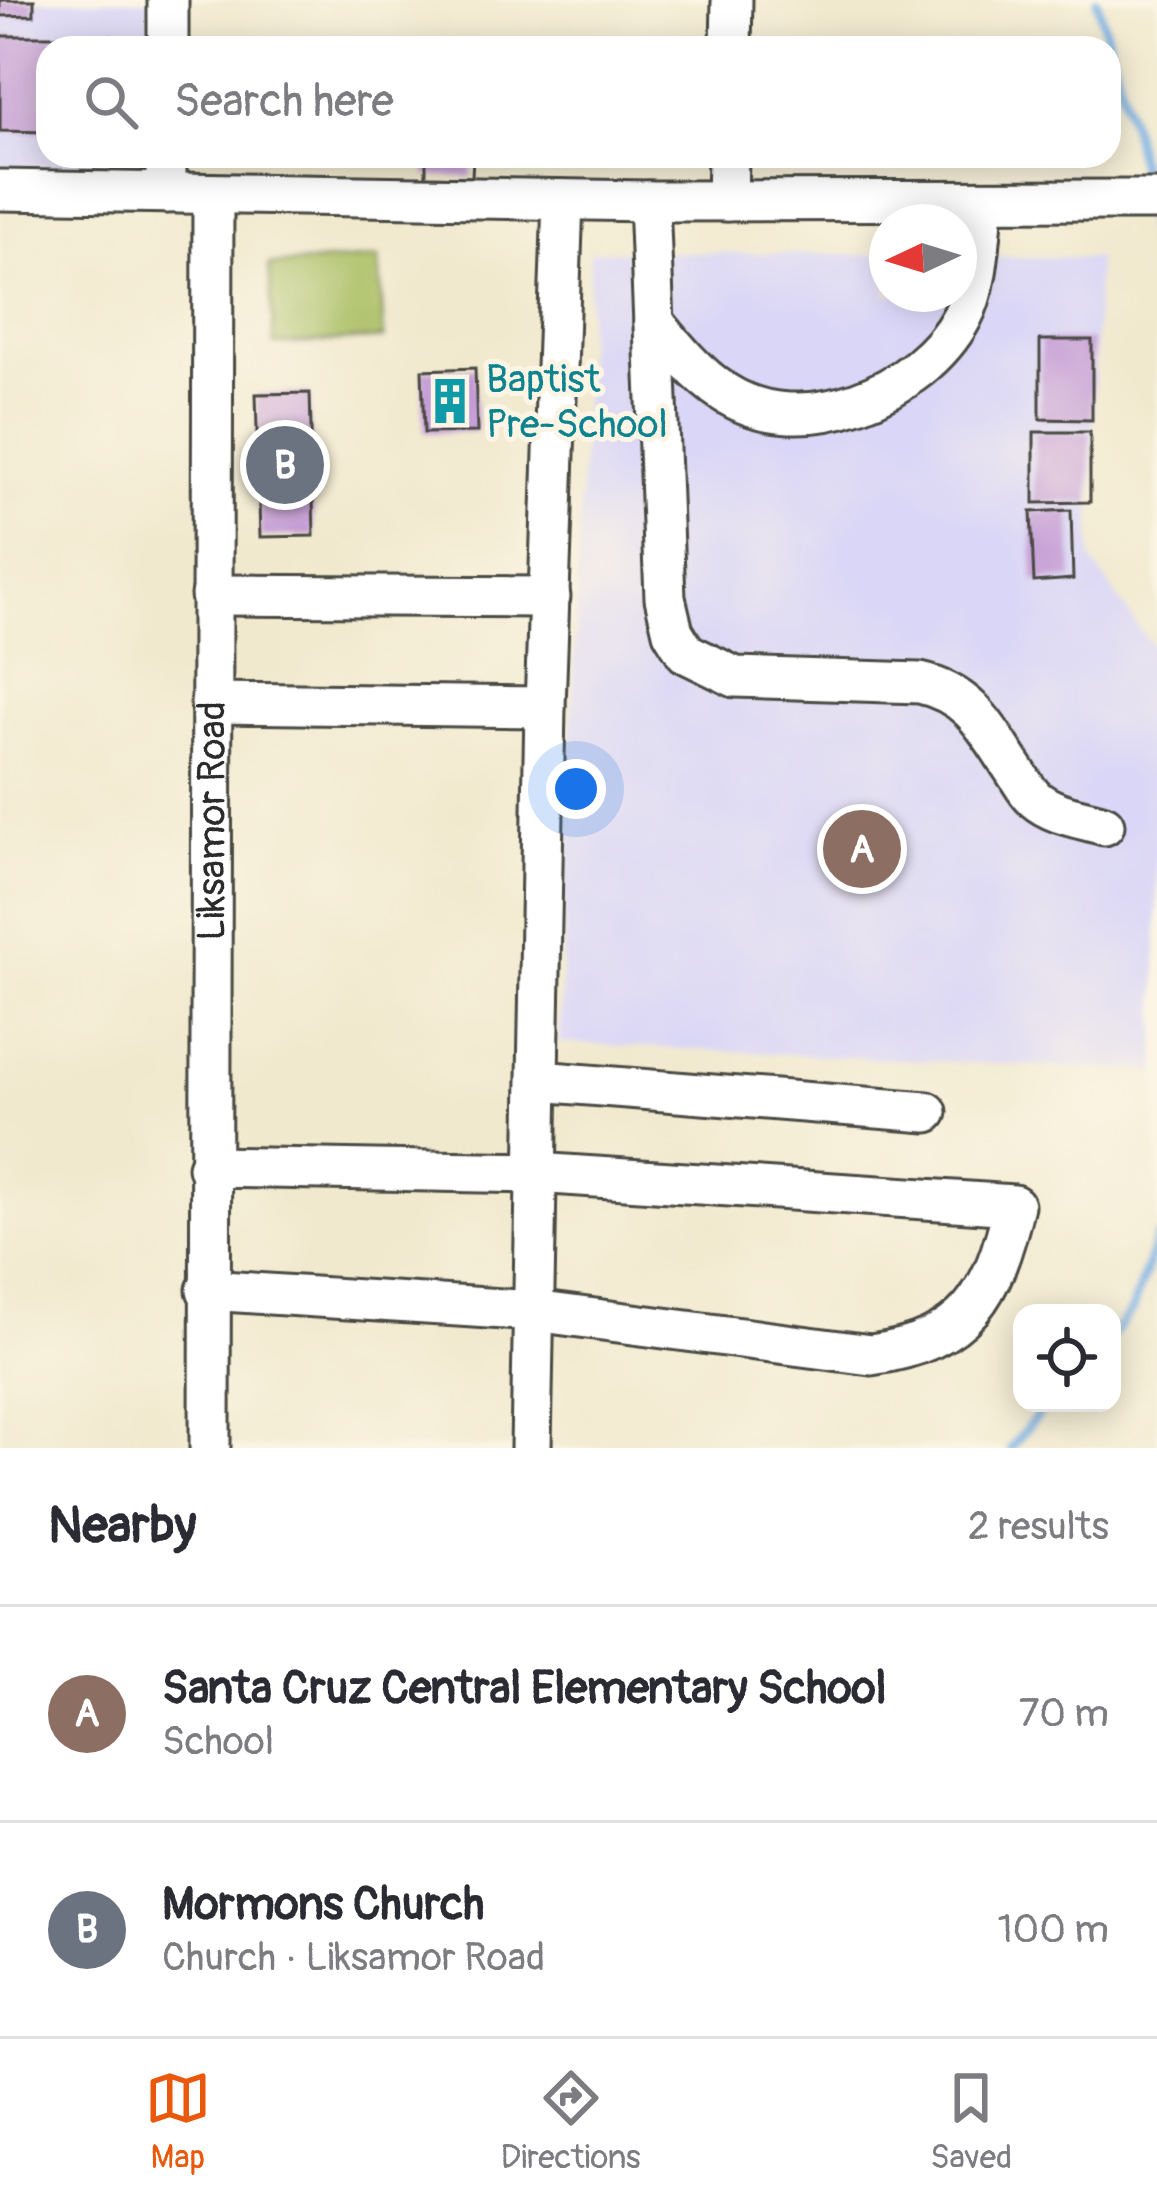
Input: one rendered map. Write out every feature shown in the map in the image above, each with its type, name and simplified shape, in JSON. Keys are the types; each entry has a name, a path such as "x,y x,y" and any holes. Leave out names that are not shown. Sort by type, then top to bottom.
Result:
{"street":[{"path":"168,0 168,36"},
{"path":"731,36 732,0"},
{"path":"727,201 728,168"},
{"path":"0,190 166,174 213,194 649,201 1157,200"},
{"name":"Liksamor Road","path":"209,1448 213,194"},
{"path":"531,1448 545,707 562,200"},
{"path":"649,201 665,598 673,632 686,653 735,677 920,683 946,689 966,703 1033,797 1052,810 1105,825"},
{"path":"654,322 687,362 727,395 759,408 801,412 876,397 931,356 961,320 972,291 984,201"},
{"path":"211,595 550,597"},
{"path":"211,703 545,707"},
{"path":"538,1081 927,1112"},
{"path":"207,1290 534,1311 871,1355 902,1351 940,1336 964,1318 986,1292 1003,1252 1014,1205 536,1173 208,1167"}],"shaded area":[{"path":"0,0 151,0 150,36 36,36 36,168 0,168"},
{"path":"590,251 869,255 869,312 977,312 977,256 1097,258 1091,559 1157,654 1157,1072 559,1043"}],"green space":[{"path":"379,258 384,338 274,345 269,265"}],"building":[{"path":"0,0 34,0 34,15 0,16"},
{"path":"0,36 36,36 36,132 0,131"},
{"path":"426,168 472,168 472,177 426,176"},
{"path":"1040,340 1092,340 1092,420 1040,419"},
{"name":"Baptist Pre-School","path":"475,368 477,432 424,433 422,370"},
{"path":"310,393 314,536 260,537 256,394"},
{"path":"1034,432 1090,432 1090,502 1034,503"},
{"path":"1071,510 1073,579 1034,582 1031,512"}],"waterway":[{"path":"1097,0 1107,36"},
{"path":"1121,88 1144,192"},
{"path":"1147,208 1157,268"},
{"path":"1121,1324 1132,1310 1157,1237"},
{"path":"1011,1448 1040,1412"}],"place":[{"name":"Baptist Pre-School","path":"450,401"},
{"name":"Mormons Church","path":"285,465"},
{"name":"Santa Cruz Central Elementary School","path":"862,849"}]}
